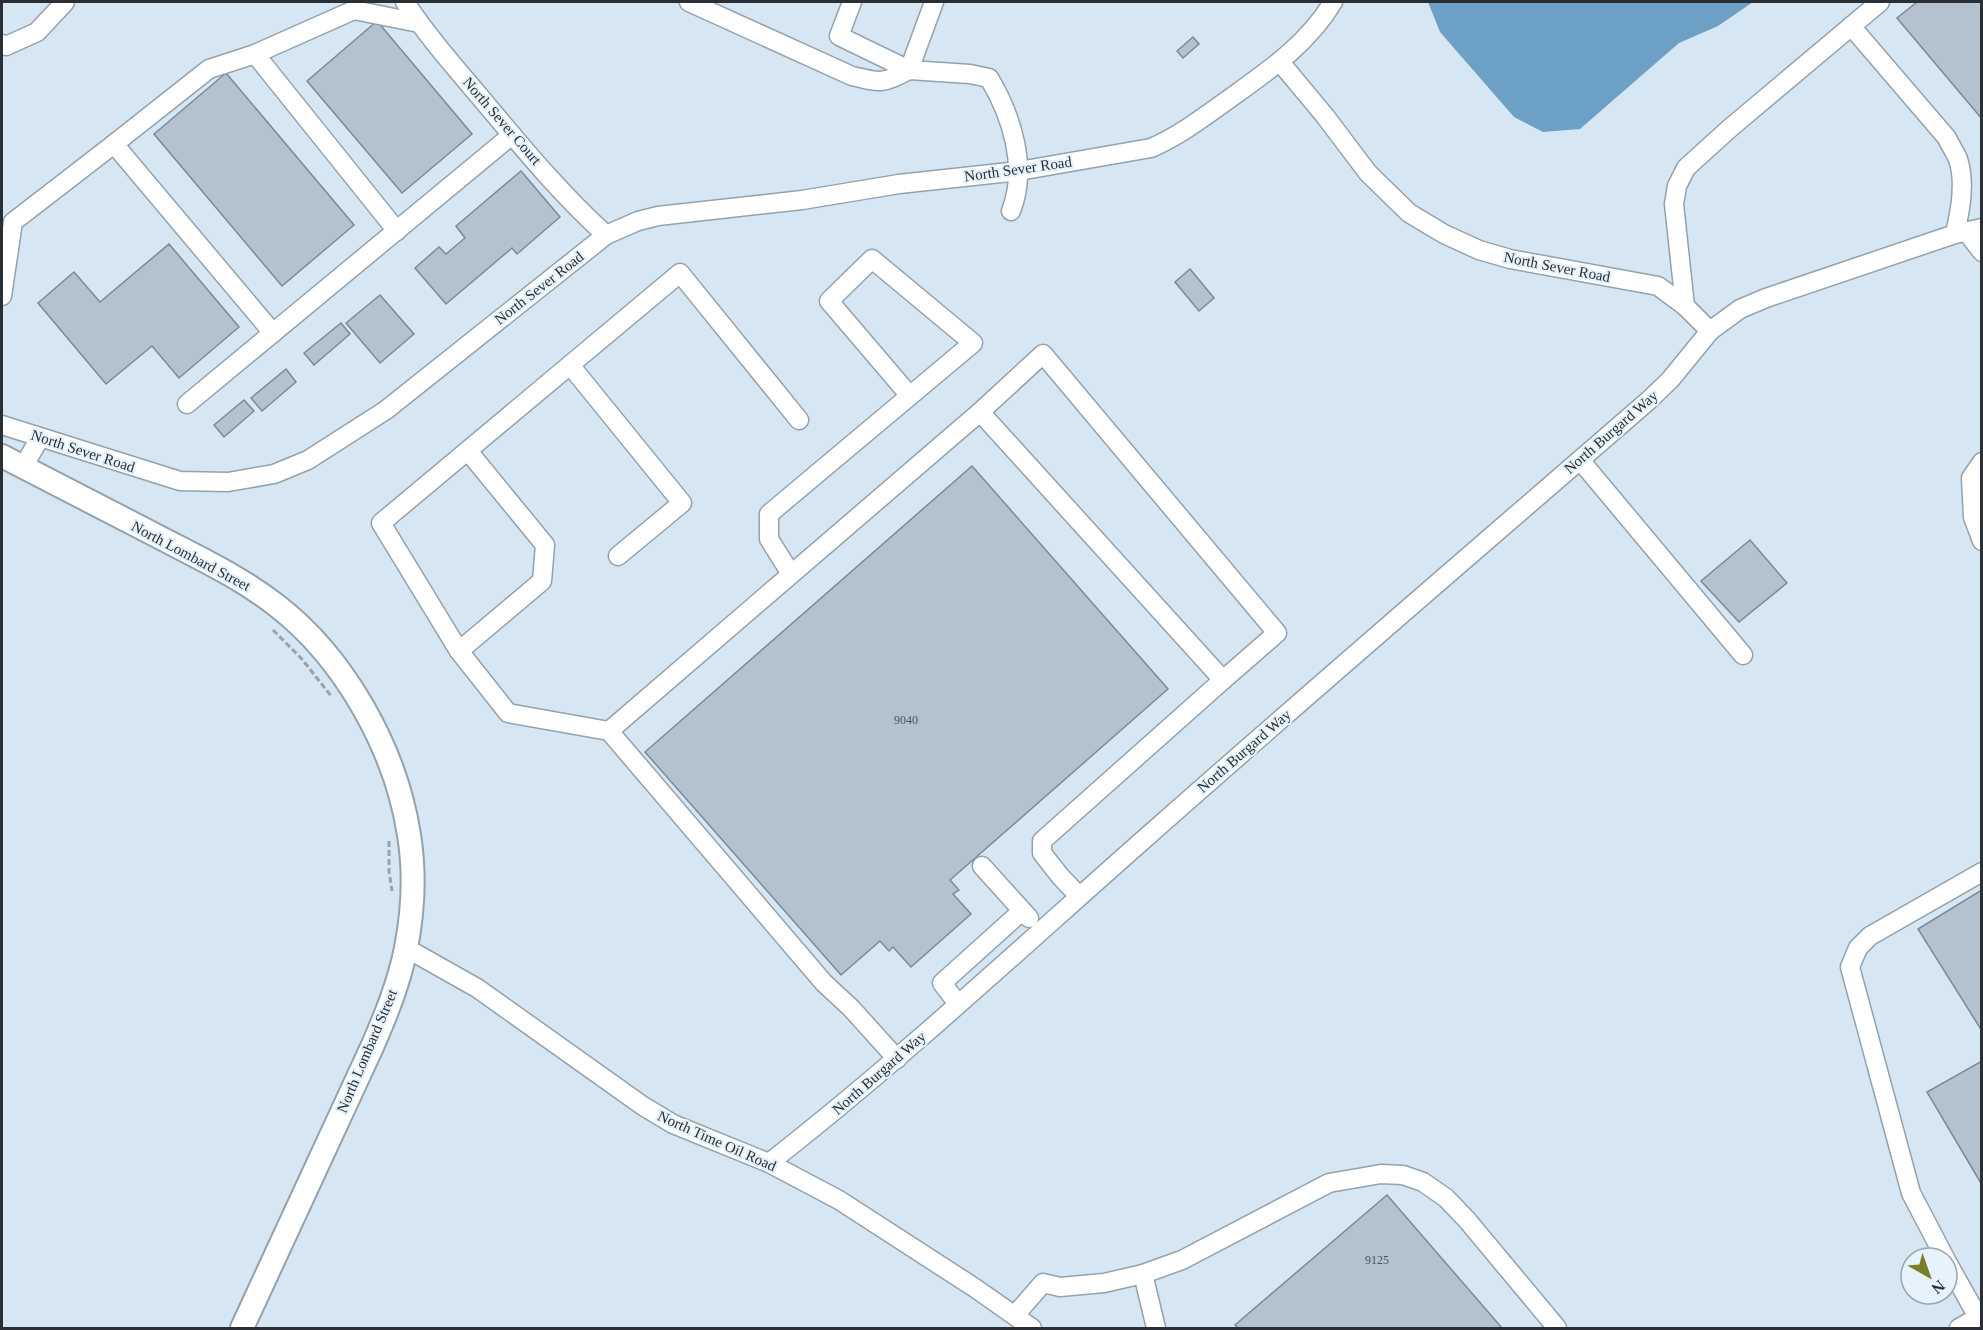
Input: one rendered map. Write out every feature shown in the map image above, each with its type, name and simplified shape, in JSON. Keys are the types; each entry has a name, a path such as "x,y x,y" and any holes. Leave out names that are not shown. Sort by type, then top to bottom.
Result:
{"main road":[{"name":"North Lombard Street","path":"2,456 227,572 278,606 330,657 352,689 376,734 405,811 410,837 411,912 406,948 387,1011 242,1329"}],"street":[{"path":"2,44 6,46 37,33 65,2"},
{"name":"North Sever Court","path":"405,2 419,23 513,135 587,218 606,235"},
{"path":"689,2 852,76 877,82 892,79 909,69 934,2"},
{"path":"852,2 839,36 909,69 970,74 989,78 999,94 1017,155 1019,171 1011,211"},
{"path":"1280,62 1315,28 1334,2"},
{"path":"1685,306 1674,204 1677,186 1686,168 1880,2"},
{"path":"2,296 13,222 209,69 255,54 354,10 419,23"},
{"path":"1851,26 1947,138 1958,160 1961,210 1967,231 1982,252"},
{"path":"255,54 397,231"},
{"name":"North Sever Road","path":"2,425 180,481 228,483 274,474 308,460 386,410 606,235 638,221 658,216 802,200 899,184 1019,171 1150,148 1168,141 1187,129 1280,62 1374,180 1409,213 1435,229 1479,250 1510,259 1658,286 1685,306 1710,331"},
{"path":"187,404 513,135"},
{"path":"114,144 273,333"},
{"path":"1710,331 1740,309 1766,298 1967,231"},
{"path":"791,574 769,539 769,514 910,396 973,343 872,259 829,301 910,396"},
{"path":"800,420 680,273 381,523 459,651 508,713 609,731 824,983 851,1008 897,1059"},
{"name":"North Burgard Way","path":"769,1163 897,1059 1248,747 1580,460 1665,384 1710,331"},
{"path":"609,731 980,412 1043,354 1277,633 1042,841 1042,853 1079,896"},
{"path":"570,365 682,503 618,556"},
{"path":"980,412 1223,680"},
{"path":"23,467 40,438"},
{"path":"459,651 542,581 545,546 468,451"},
{"path":"1580,460 1743,655"},
{"path":"1982,462 1971,478 1973,517 1982,541"},
{"path":"982,866 1040,931"},
{"path":"1939,1246 1911,1193 1850,967 1858,948 1870,936 1982,872"},
{"path":"958,1004 942,983 1022,911"},
{"name":"North Time Oil Road","path":"406,948 477,988 643,1106 673,1124 769,1163 839,1200 896,1235 1015,1315 1032,1329"},
{"path":"1015,1315 1043,1283 1060,1287 1104,1283 1143,1274 1182,1260 1329,1183 1381,1174 1403,1175 1423,1182 1446,1198 1557,1329"},
{"path":"1143,1274 1156,1329"},
{"path":"1959,1282 1980,1316 1959,1329"}],"path":[{"path":"268,625 301,658 336,704"},
{"path":"389,840 392,893"}],"water":[{"path":"1428,2 1753,2 1718,26 1679,43 1580,129 1543,132 1514,117 1440,32"}],"building":[{"path":"1917,2 1982,2 1982,119 1897,18"},
{"path":"377,21 472,134 402,193 307,81"},
{"path":"1193,37 1199,44 1183,58 1177,51"},
{"path":"226,73 354,225 282,286 154,134"},
{"path":"521,171 560,217 517,254 512,248 446,304 415,268 439,247 446,254 465,238 456,226"},
{"path":"169,244 239,327 179,378 152,346 106,384 38,303 74,272 100,302"},
{"path":"1190,269 1214,298 1199,311 1175,282"},
{"path":"380,295 414,334 380,363 346,323"},
{"path":"341,323 350,334 314,365 304,353"},
{"path":"286,369 296,382 262,411 251,398"},
{"path":"244,400 254,411 224,437 214,425"},
{"path":"972,466 1168,689 950,880 959,890 953,894 971,914 911,967 893,947 889,951 880,941 841,975 645,752"},
{"path":"1750,540 1787,583 1739,622 1701,581"},
{"path":"1980,891 1982,894 1982,1031 1918,929"},
{"path":"1982,1061 1982,1185 1927,1092"},
{"path":"1387,1195 1502,1328 1238,1328 1235,1325"}]}
